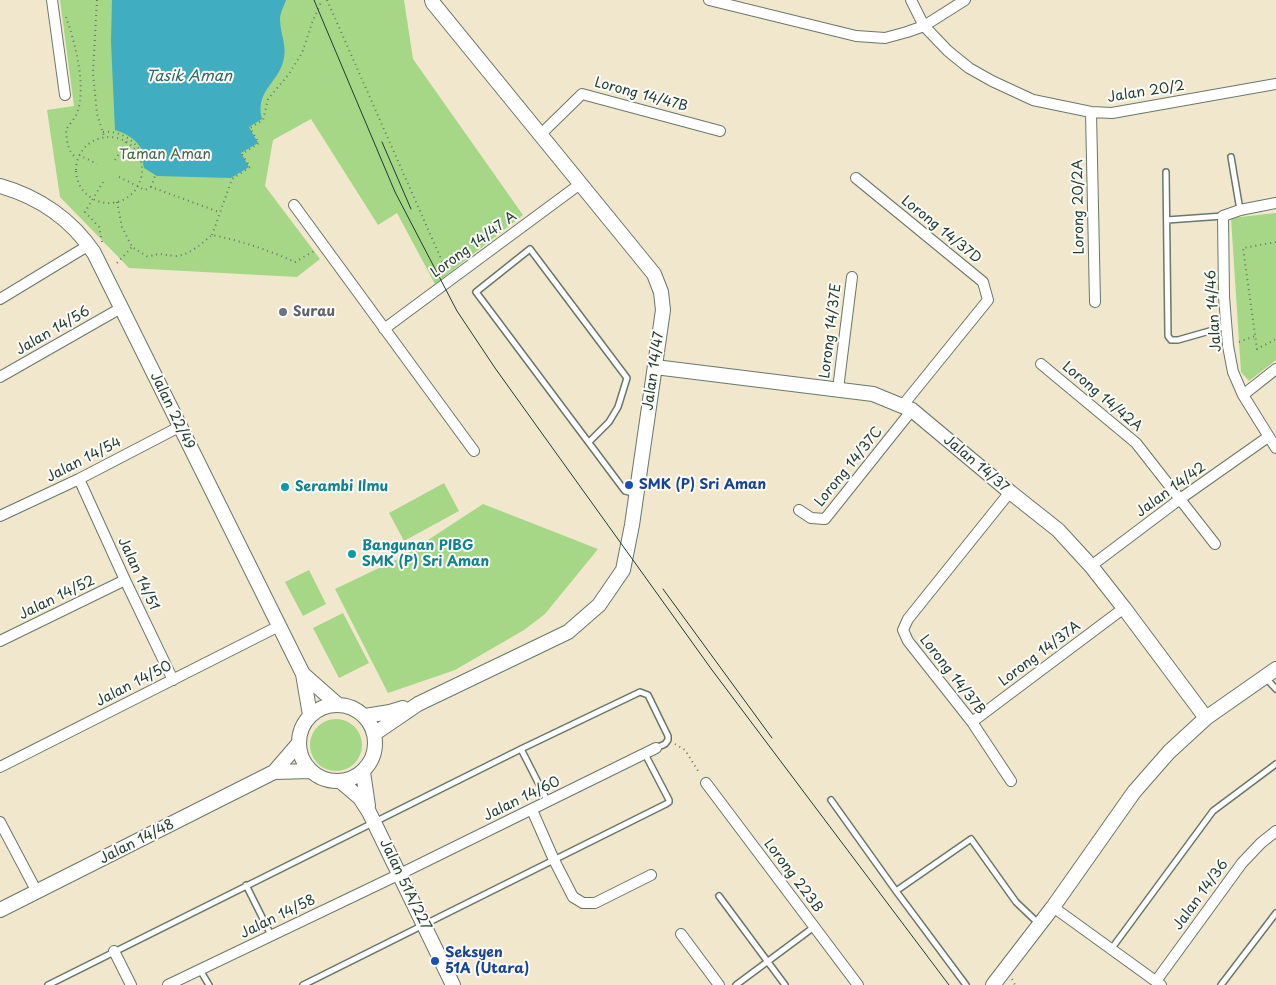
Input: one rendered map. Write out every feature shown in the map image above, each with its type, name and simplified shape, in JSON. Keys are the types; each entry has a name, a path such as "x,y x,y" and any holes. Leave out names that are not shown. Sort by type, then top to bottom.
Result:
{"street":[{"path":"52,0 65,95"},
{"name":"Jalan 14/47","path":"374,734 418,704 568,632 599,605 624,570 637,494 663,310 658,283 654,274 432,0"},
{"path":"709,0 856,36 885,38 924,26 965,0"},
{"name":"Jalan 20/2","path":"911,0 924,26 962,63 992,81 1033,100 1091,112 1112,113 1276,84"},
{"name":"Lorong 14/47B","path":"540,135 582,94 720,131"},
{"name":"Lorong 20/2A","path":"1091,112 1095,302"},
{"name":"Lorong 14/37D","path":"856,178 983,282 988,300 908,408"},
{"name":"Lorong 14/47 A","path":"384,329 580,184"},
{"name":"Jalan 22/49","path":"0,186 18,191 44,204 69,222 92,249 302,674 310,716"},
{"path":"1223,216 1240,210 1276,203"},
{"path":"294,205 474,451"},
{"name":"Jalan 14/46","path":"1223,216 1224,296 1228,346 1233,372 1243,395 1273,442"},
{"path":"0,299 70,256 92,249"},
{"name":"Lorong 14/37E","path":"838,389 852,277"},
{"name":"Jalan 14/56","path":"0,377 121,308"},
{"name":"Lorong 14/42A","path":"1041,364 1136,443 1215,544"},
{"name":"Jalan 14/37","path":"655,367 873,394 908,408 1058,530 1091,566 1206,718"},
{"path":"1243,395 1276,369"},
{"name":"Lorong 14/37C","path":"799,510 811,518 825,519 908,408"},
{"name":"Jalan 14/54","path":"0,516 79,479 179,427"},
{"name":"Jalan 14/42","path":"1091,566 1180,499 1273,442"},
{"name":"Jalan 14/51","path":"79,479 173,680"},
{"name":"Lorong 14/37B","path":"1010,492 904,626 903,630 908,641 972,722 1011,781"},
{"name":"Jalan 14/52","path":"0,641 125,580"},
{"name":"Lorong 14/37A","path":"972,722 1124,608"},
{"name":"Jalan 14/50","path":"0,767 279,626"},
{"path":"993,985 1053,907 1134,792 1169,752 1206,718 1270,673"},
{"name":"Jalan 22/49","path":"302,674 338,704"},
{"path":"338,704 352,707 364,716 374,734 375,744 374,754 363,772 352,778 329,781 311,771 302,758 298,743 301,728 310,716 322,707 338,704"},
{"name":"Jalan 14/47","path":"364,716 390,712 418,704"},
{"name":"Jalan 14/48","path":"0,910 274,772 298,743"},
{"name":"Jalan 14/60","path":"400,874 656,748"},
{"name":"Jalan 14/48","path":"274,772 311,771"},
{"name":"Jalan 51A/227","path":"363,772 372,817"},
{"name":"Jalan 51A/227","path":"340,781 360,798 372,817 453,985"},
{"name":"Lorong 223B","path":"706,783 858,985"},
{"path":"532,810 573,897 583,903 595,903 651,876"},
{"path":"0,822 37,892"},
{"name":"Jalan 14/36","path":"1158,983 1246,858 1276,831"},
{"name":"Jalan 14/58","path":"168,985 400,874"},
{"path":"1053,907 1158,983"},
{"path":"681,934 719,985"},
{"path":"114,951 131,985"}],"lane":[{"path":"1231,157 1240,210"},
{"path":"1166,172 1168,336 1171,340 1178,340 1227,326"},
{"path":"1166,220 1223,216"},
{"path":"589,442 609,422 618,408 627,378 530,249 476,292 625,491 637,494"},
{"path":"1270,673 1276,689"},
{"path":"48,985 246,886 372,817 640,692 648,695 668,736 665,744 656,748"},
{"path":"521,749 548,802"},
{"path":"304,985 669,802 645,754"},
{"path":"1112,948 1213,811 1276,764"},
{"path":"832,800 896,891 966,985"},
{"path":"896,891 971,839 1016,902 1040,924"},
{"path":"246,886 271,936"},
{"path":"719,896 785,985"},
{"path":"1221,985 1276,913"},
{"path":"736,985 814,927"},
{"path":"200,970 209,985"}],"path":[{"path":"97,0 92,73 97,114 105,137"},
{"path":"117,202 122,227 132,247 148,257 158,253 177,256 192,251 212,235 232,179 250,167 242,154 259,143 250,128 263,120 268,99 289,74 302,53 322,0"},
{"path":"327,0 450,279"},
{"path":"103,132 114,132 128,138 139,148 143,155"},
{"path":"105,137 116,138 126,142 134,148 142,168 138,187 129,197 117,202 100,202 93,199 85,193 76,177 79,155 90,143 105,137"},
{"path":"115,160 126,142"},
{"path":"79,155 97,164"},
{"path":"119,177 145,190 151,187 156,176"},
{"path":"92,249 103,248 99,228 85,212 102,182"},
{"path":"151,187 220,212"},
{"path":"212,235 244,242 295,262 323,245"},
{"path":"1276,242 1243,248 1257,349 1276,339"},
{"path":"117,263 132,247"},
{"path":"1228,346 1255,336"},
{"path":"668,740 685,750 706,783"}],"green space":[{"name":"Taman Aman","path":"60,0 404,0 413,59 523,215 435,284 397,213 378,225 311,119 273,140 265,186 320,259 297,277 129,268 60,197 47,110 74,106"},
{"path":"1276,213 1276,360 1249,381 1241,372 1231,218"},
{"path":"444,483 459,511 404,541 389,513"},
{"path":"483,504 598,549 545,614 524,630 455,670 388,693 335,589 402,557"},
{"path":"309,570 326,604 303,616 285,582"},
{"path":"343,613 369,663 339,678 313,628"},
{"path":"336,719 346,721 354,727 360,735 362,745 360,755 354,763 346,769 336,771 326,769 318,763 312,755 310,745 312,735 318,727 326,721"}],"water":[{"name":"Tasik Aman","path":"112,0 286,0 280,19 285,51 283,62 261,101 262,119 249,127 258,143 241,153 249,167 231,178 157,176 144,168 142,158 146,155 140,146 129,136 115,130 111,42"}],"tram line":[{"path":"314,0 395,192 457,311 495,368 712,670 949,985"},
{"path":"382,142 411,209"},
{"path":"663,589 772,738"}],"place":[{"name":"Surau","path":"283,312"},
{"name":"SMK (P) Sri Aman","path":"629,485"},
{"name":"Serambi Ilmu","path":"285,487"},
{"name":"Bangunan PIBG SMK (P) Sri Aman","path":"352,554"},
{"name":"Seksyen 51A (Utara)","path":"435,961"}]}
